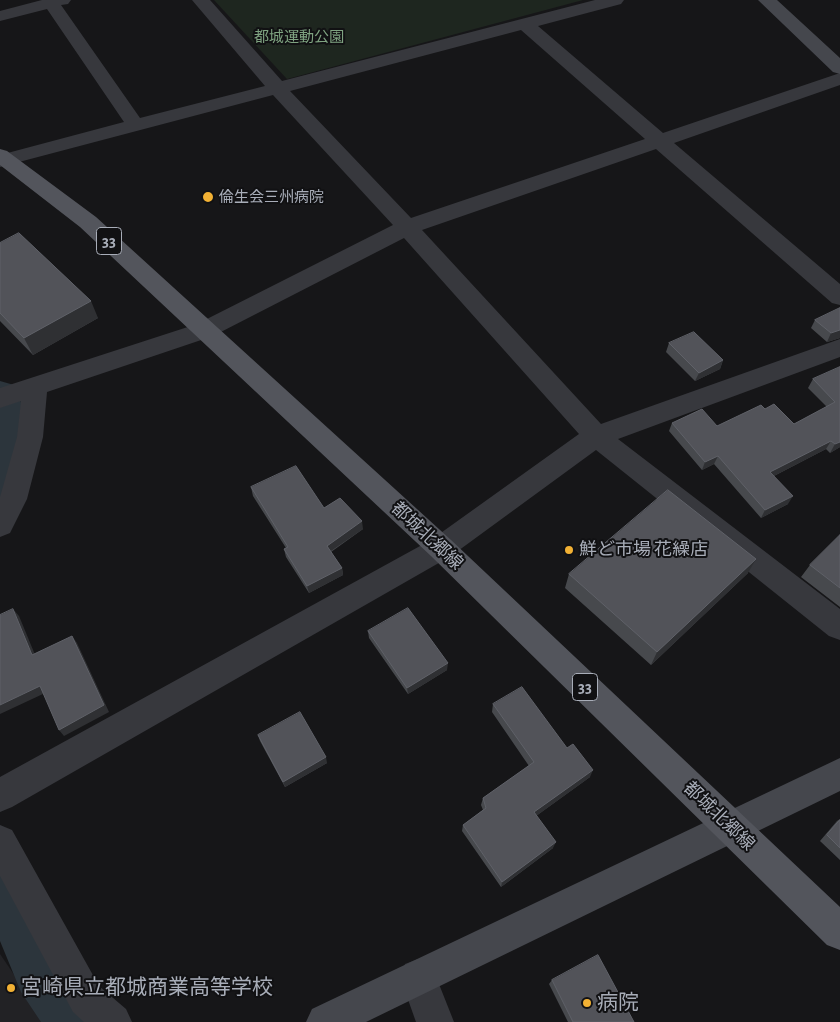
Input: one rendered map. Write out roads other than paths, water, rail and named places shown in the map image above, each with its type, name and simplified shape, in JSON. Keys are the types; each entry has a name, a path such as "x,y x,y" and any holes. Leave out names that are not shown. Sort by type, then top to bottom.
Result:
{"main road":[{"name":"都城北郷線","path":"2,158 88,222 205,330 441,548 840,932"}],"street":[{"path":"201,0 278,89 407,227 596,436 840,627"},
{"path":"2,158 136,126 615,0"},
{"path":"767,0 840,68"},
{"path":"0,16 56,2 136,126"},
{"path":"524,24 840,297"},
{"path":"0,524 12,499 30,437 17,392 205,330 407,227 840,79"},
{"path":"0,795 441,548 596,436 840,348"},
{"path":"325,1022 840,774"},
{"path":"0,842 86,999 112,1022"},
{"path":"418,977 435,1022"}],"waterway":[{"path":"0,396 8,458 0,484"},
{"path":"0,875 42,971 76,1022"}],"place":[{"name":"倫生会三州病院","path":"208,197"},
{"name":"鮮ど市場 花繰店","path":"569,550"},
{"name":"宮崎県立都城商業高等学校","path":"11,988"},
{"name":"病院","path":"587,1003"}],"park label":[{"name":"都城運動公園","path":"299,37"}]}
